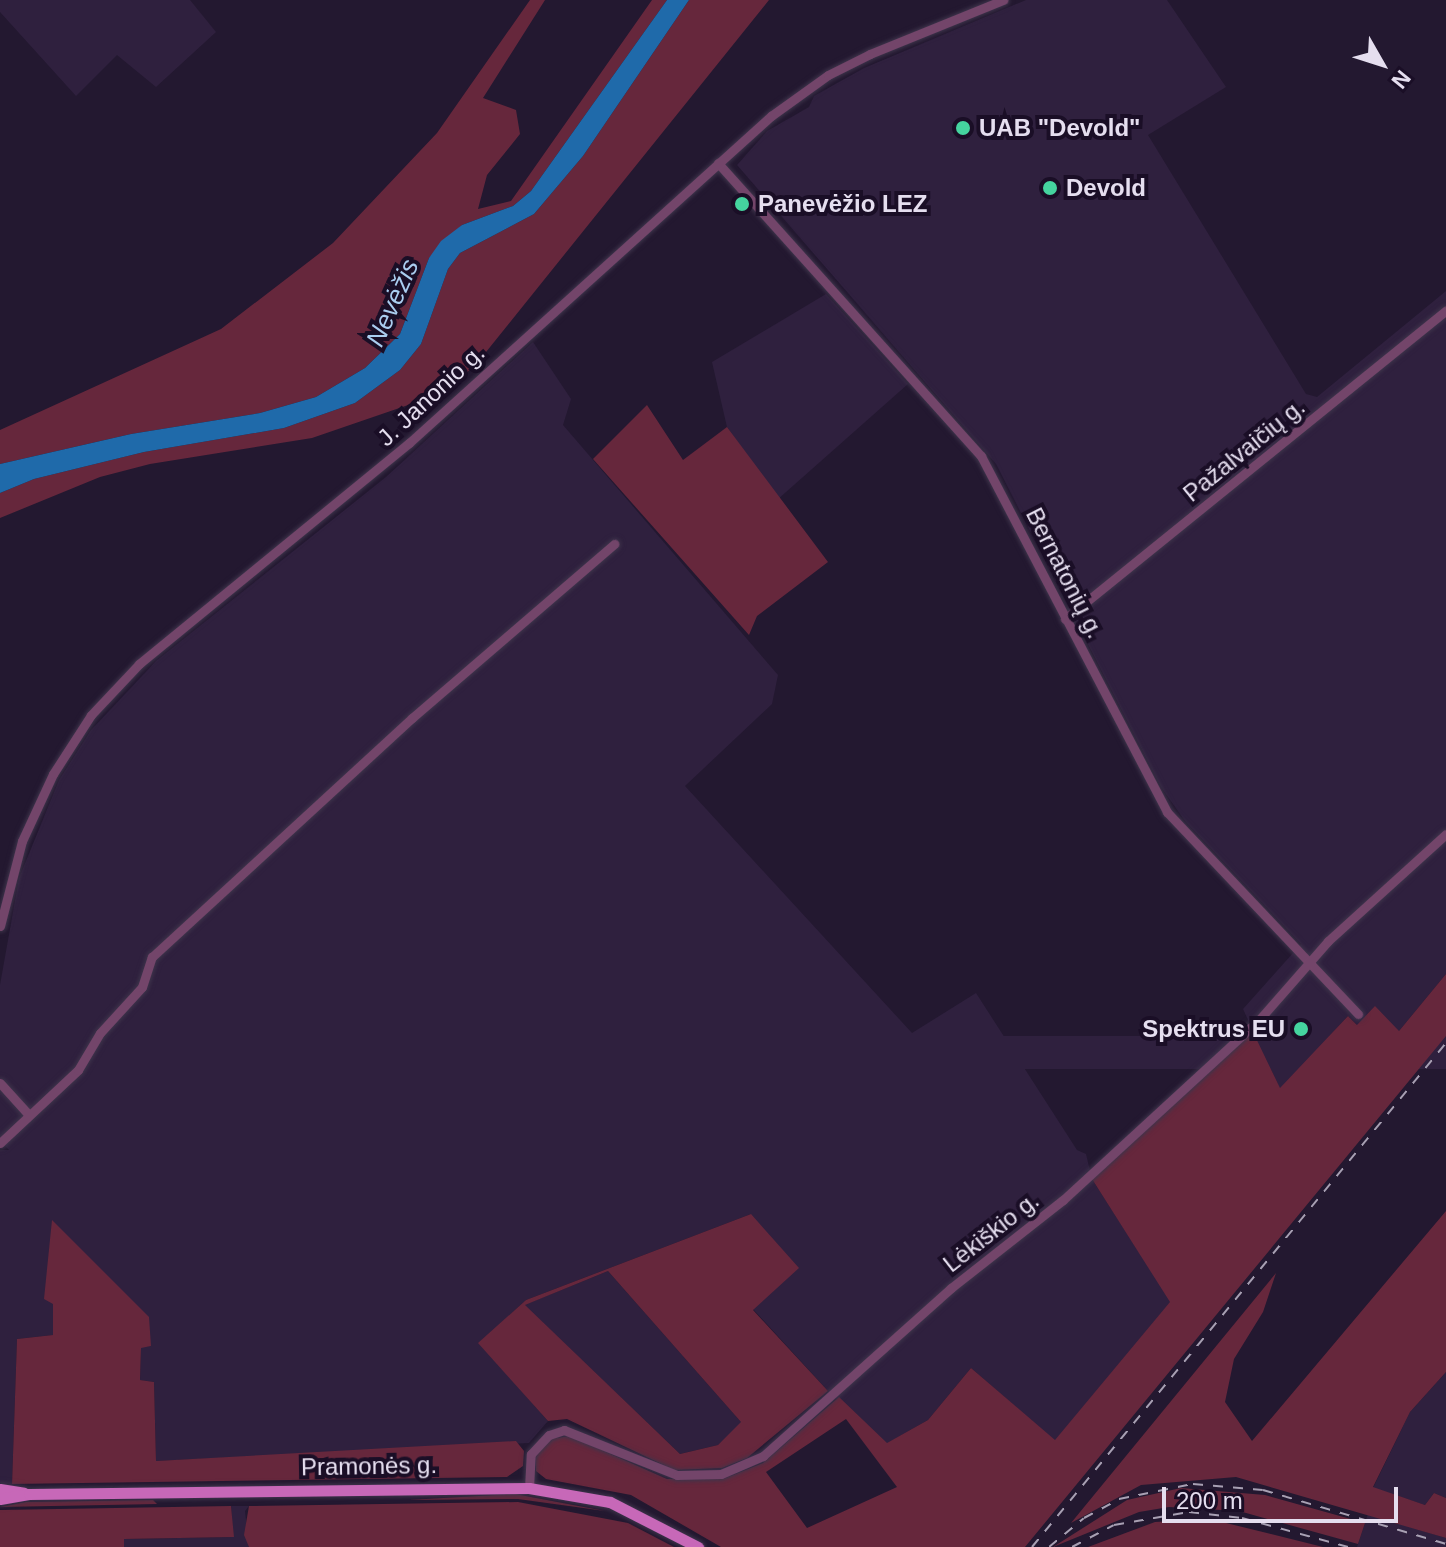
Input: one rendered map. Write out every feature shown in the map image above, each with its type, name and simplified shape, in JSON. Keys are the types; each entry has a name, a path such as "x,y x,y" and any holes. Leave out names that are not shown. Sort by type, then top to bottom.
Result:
{"main road":[{"name":"Pramonės g.","path":"0,1499 29,1494 529,1488 610,1502 698,1547"},
{"name":"Pramonės g.","path":"0,1489 29,1494"}],"street":[{"name":"J. Janonio g.","path":"0,926 29,823 62,758 107,697 160,647 409,443 718,163 828,75 1003,0"},
{"name":"Bernatonių g.","path":"718,163 971,444 1167,812 1358,1014"},
{"name":"Pažalvaičių g.","path":"1065,619 1446,311"},
{"path":"0,1143 78,1070 100,1033 142,987 152,957 437,695 614,544"},
{"name":"Lėkiškio g.","path":"529,1488 531,1454 549,1435 564,1430 677,1475 706,1476 750,1464 951,1288 1063,1200 1258,1021 1307,962 1446,834"},
{"path":"0,1083 29,1115"}],"shaded area":[{"path":"0,0 190,0 216,32 156,87 117,55 76,96 0,12"},
{"path":"530,0 545,0 483,98 516,110 520,134 487,175 478,209 511,201 652,0 667,0 531,191 513,206 462,225 429,258 400,334 365,368 316,397 260,413 131,434 0,464 0,430 221,329 333,243 437,133"},
{"path":"689,0 769,0 478,362 425,412 414,403 312,438 150,464 100,477 0,518 0,493 34,479 144,452 284,428 355,403 400,370 421,344 448,269 460,253 534,214 583,156"},
{"name":"Panevėžio LEZ","path":"1026,0 1167,0 1226,87 1148,135 1306,394 1317,397 1446,291 1446,974 1399,1031 1357,1025 1348,1016 1280,1089 1243,1009 1301,944 1185,821 1161,787 996,464 737,165 767,131 809,107 814,96 864,68"},
{"path":"826,294 908,384 777,500 727,427 712,362"},
{"path":"533,342 571,399 563,425 778,675 772,704 685,786 912,1033 976,993 1077,1150 1086,1154 1092,1179 1171,1302 1055,1441 971,1368 928,1420 886,1444 828,1391 753,1309 751,1214 526,1300 479,1343 548,1421 529,1443 156,1461 154,1382 140,1380 141,1347 151,1346 53,1304 53,1335 17,1339 12,1484 0,1483 0,1150 9,1150 0,1141 0,985 19,878 59,780 91,730 156,661 386,477"},
{"path":"647,405 683,460 727,427 828,562 757,616 749,635 593,459"},
{"path":"1446,974 1446,1036 1025,1547 721,1547 631,1495 546,1479 536,1471 536,1455 550,1439 570,1436 667,1479 723,1479 763,1463 839,1397 887,1443 928,1420 971,1368 1055,1440 1170,1302 1092,1179 1253,1032 1280,1088 1348,1016 1357,1025 1375,1006 1399,1031","holes":["846,1419 897,1487 807,1528 766,1472"]},
{"path":"784,1036 1446,1036 1446,1069 784,1069"},
{"path":"1446,1211 1446,1372 1410,1412 1373,1487 1425,1505 1434,1493 1446,1498 1446,1538 1236,1477 1141,1485 1071,1523 1276,1273 1263,1312 1234,1359 1225,1402 1252,1441"},
{"path":"751,1214 799,1268 753,1310 828,1391 747,1458 722,1468 674,1470 567,1419 548,1421 478,1343 526,1300","holes":["608,1271 741,1422 718,1445 680,1454 525,1305"]},
{"path":"52,1220 149,1317 151,1346 141,1348 140,1380 154,1382 156,1461 516,1441 524,1451 523,1466 507,1477 12,1484 17,1339 53,1335 53,1304 44,1299"},
{"path":"608,1271 742,1423 718,1445 680,1454 524,1305"},
{"path":"1446,1372 1446,1498 1434,1493 1425,1505 1373,1488 1410,1412"},
{"path":"1181,1488 1265,1495 1365,1523 1358,1544 1239,1511 1169,1507 1139,1512 1053,1547 1127,1500"},
{"path":"515,1494 605,1511 518,1499 408,1500"},
{"path":"153,1500 157,1504 0,1507 26,1502"},
{"path":"518,1502 628,1523 674,1547 249,1547 244,1535 249,1506"},
{"path":"231,1506 249,1506 245,1511 249,1547 124,1547 124,1539 233,1537"},
{"path":"231,1506 234,1537 124,1539 124,1547 0,1547 0,1510"},
{"path":"1368,1514 1446,1538 1446,1547 1357,1547"},
{"path":"1210,1519 1323,1547 1088,1547 1155,1522"}],"water":[{"path":"667,0 689,0 583,156 534,214 460,253 448,269 421,344 400,370 355,403 284,428 144,452 34,479 0,493 0,464 131,434 260,413 316,397 365,368 400,334 429,258 441,241 462,225 513,206 531,191"}],"railway":[{"path":"1032,1547 1446,1043"},
{"path":"1049,1547 1084,1518 1119,1499 1193,1484 1263,1490 1446,1544"},
{"path":"1072,1547 1114,1525 1189,1512 1242,1518 1348,1547"}],"place":[{"name":"UAB \"Devold\"","path":"963,128"},
{"name":"Devold","path":"1050,188"},
{"name":"Panevėžio LEZ","path":"742,204"},
{"name":"Spektrus EU","path":"1301,1029"}],"water label":[{"name":"Nevėžis","path":"393,303"}]}
